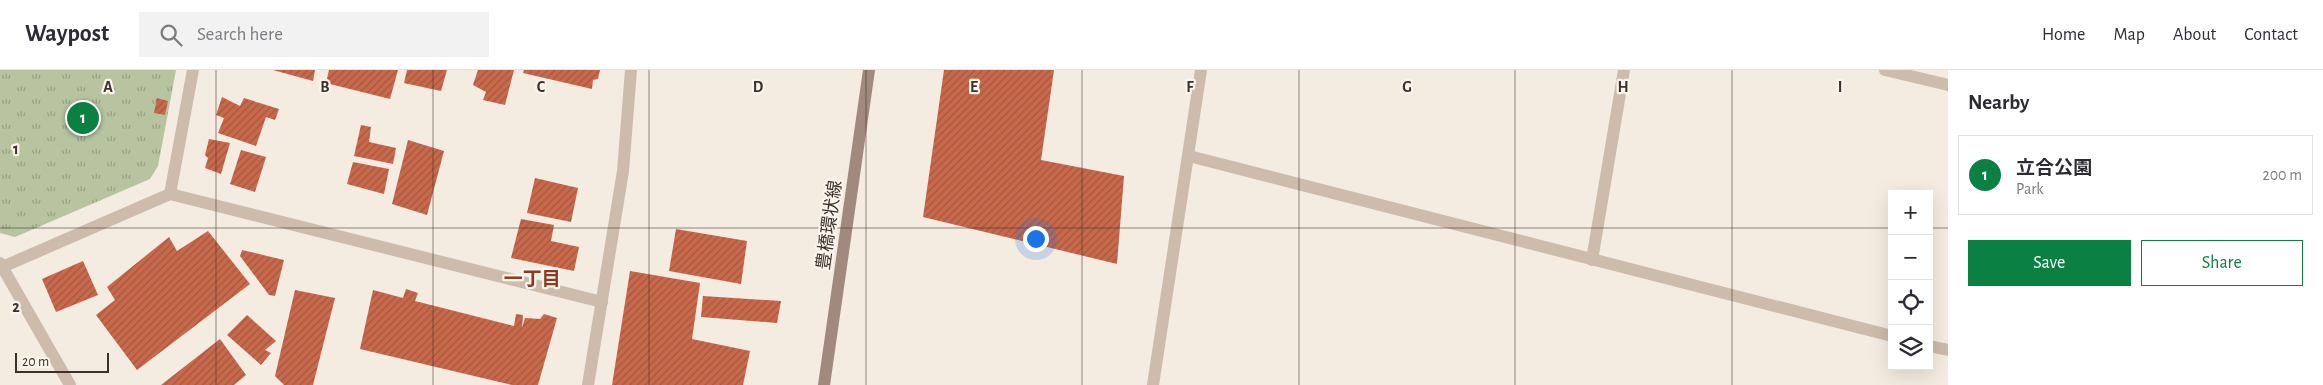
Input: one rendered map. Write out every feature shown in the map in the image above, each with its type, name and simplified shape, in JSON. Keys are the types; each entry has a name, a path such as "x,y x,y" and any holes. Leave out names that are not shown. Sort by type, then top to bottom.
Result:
{"main road":[{"name":"豊橋環状線","path":"824,385 869,70"}],"street":[{"path":"170,194 193,70"},
{"path":"588,385 623,172 631,70"},
{"path":"1153,385 1201,70"},
{"path":"1592,260 1624,70"},
{"path":"1885,70 1948,85"},
{"path":"1189,156 1888,335"},
{"path":"70,385 1,266 170,194 602,302"},
{"path":"1933,347 1948,350"}],"green space":[{"path":"0,70 176,70 158,166 150,179 15,237 0,233"}],"building":[{"path":"273,70 315,70 313,81"},
{"path":"329,70 398,70 390,99 326,83"},
{"path":"407,70 447,70 441,91 404,83"},
{"path":"478,70 514,70 505,105 483,100 486,92 473,85"},
{"path":"524,70 600,70 598,79 593,80 592,89 523,73"},
{"path":"944,70 1054,70 1041,160 1124,176 1117,264 923,217"},
{"path":"222,97 240,106 244,98 279,109 275,120 266,117 256,146 218,133 224,118 216,115"},
{"path":"157,98 168,101 165,115 154,113"},
{"path":"361,125 371,127 369,142 396,148 393,164 354,156"},
{"path":"209,139 230,143 221,174 205,168 208,158 205,155"},
{"path":"408,140 444,151 427,215 392,204"},
{"path":"241,150 266,157 255,192 230,184"},
{"path":"353,162 389,169 384,194 347,184"},
{"path":"535,178 578,188 571,222 527,213"},
{"path":"521,219 554,225 551,241 579,247 574,271 511,258"},
{"path":"676,229 747,241 741,284 669,271"},
{"path":"208,231 250,284 137,370 96,315 115,300 107,287 169,237 177,251"},
{"path":"242,250 284,260 275,296 269,295 240,256"},
{"path":"83,261 98,295 56,312 42,279"},
{"path":"630,271 700,283 692,339 750,351 743,385 612,385"},
{"path":"406,289 418,293 415,301 514,326 516,314 523,315 522,328 525,318 540,319 544,314 557,318 538,385 512,385 360,349 373,290 403,298"},
{"path":"295,290 335,298 313,385 284,385 275,376"},
{"path":"703,296 781,301 777,323 701,317"},
{"path":"247,315 276,341 265,350 271,353 261,365 227,335"},
{"path":"220,339 246,375 234,385 161,385"}],"place":[{"name":"立合公園","path":"83,118"}],"district":[{"name":"一丁目","path":"532,278"}]}
